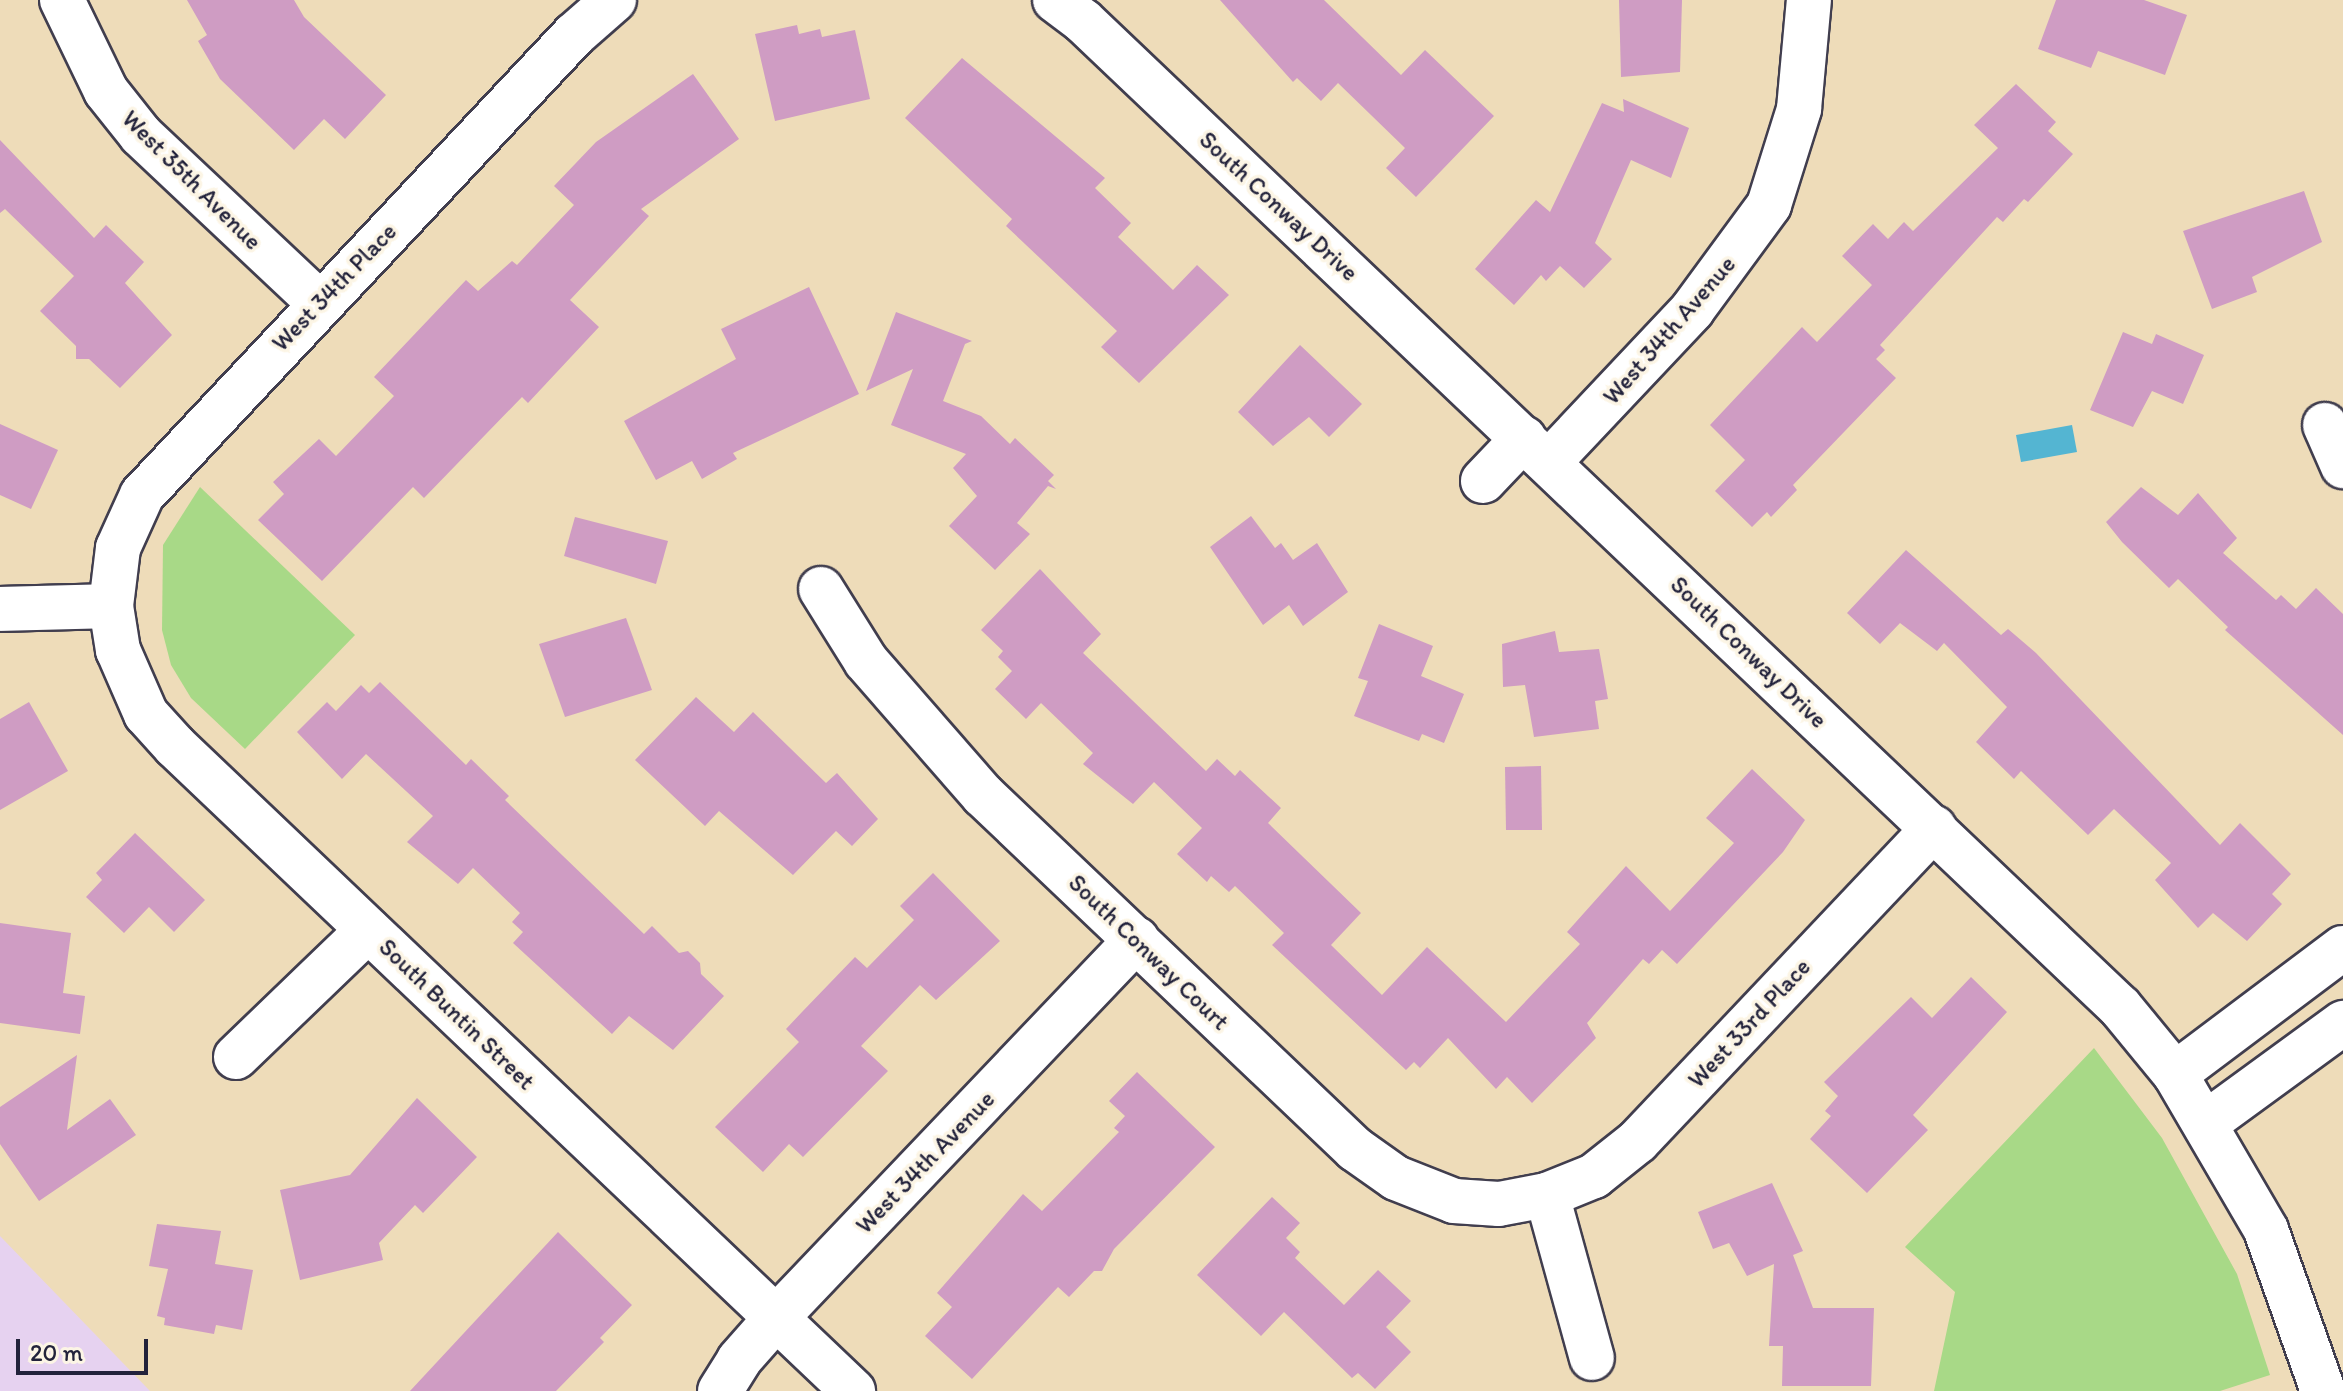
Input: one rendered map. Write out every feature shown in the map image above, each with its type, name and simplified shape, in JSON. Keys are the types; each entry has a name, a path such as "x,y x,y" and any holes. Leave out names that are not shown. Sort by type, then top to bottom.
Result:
{"street":[{"name":"West 35th Avenue","path":"62,0 106,91 141,135 319,303"},
{"name":"West 34th Place","path":"111,606 118,548 142,495 319,303 574,35 614,0"},
{"name":"South Conway Drive","path":"1055,0 1083,21 1537,450 2120,1007 2175,1074 2266,1230 2323,1391"},
{"name":"West 34th Avenue","path":"1483,481 1537,450 1692,310 1769,205 1799,109 1809,0"},
{"path":"2325,425 2343,466"},
{"name":"South Conway Court","path":"821,589 866,661 943,754 1355,1149 1396,1178 1454,1201 1499,1204 1547,1195"},
{"path":"0,609 111,606"},
{"name":"South Buntin Street","path":"111,606 122,660 146,714 368,930 853,1391"},
{"name":"West 33rd Place","path":"1547,1195 1594,1176 1638,1141 1934,828"},
{"path":"236,1057 368,930"},
{"name":"West 34th Avenue","path":"720,1391 739,1360 776,1318 1137,939"},
{"path":"2175,1074 2281,1000 2343,948"},
{"path":"2206,1123 2343,1023"},
{"path":"1547,1195 1592,1358"}],"shaded area":[{"path":"0,1236 150,1391 0,1391"}],"green space":[{"path":"200,487 355,635 245,749 191,698 171,665 162,630 163,545"},
{"path":"2094,1048 2162,1138 2237,1274 2270,1375 2220,1391 1934,1391 1955,1292 1905,1247"}],"water":[{"path":"2072,425 2077,452 2021,462 2016,435"}],"building":[{"path":"187,0 294,0 304,17 386,95 345,139 324,119 294,150 220,79 198,41 207,35"},
{"path":"1220,0 1324,0 1401,75 1425,50 1494,116 1416,197 1386,168 1405,148 1338,83 1321,101 1297,78 1293,82"},
{"path":"1619,0 1682,0 1680,72 1621,77"},
{"path":"2056,0 2144,0 2187,15 2165,75 2098,51 2091,68 2038,49"},
{"path":"797,25 799,34 820,29 822,37 855,30 870,99 775,121 755,34"},
{"path":"962,58 1105,178 1095,188 1131,223 1118,237 1173,290 1197,265 1229,295 1139,383 1101,347 1117,331 1006,226 1012,219 905,118"},
{"path":"693,74 739,139 641,209 649,216 570,300 599,327 528,403 522,397 424,498 413,487 322,581 258,520 284,494 273,482 319,439 336,456 394,396 374,377 466,280 478,291 512,261 517,265 574,205 554,186 596,142"},
{"path":"2016,84 2056,122 2048,131 2073,154 2028,202 2024,199 2003,222 1997,217 1880,345 1885,350 1876,359 1896,378 1793,485 1797,490 1771,517 1767,512 1752,527 1715,491 1745,460 1710,425 1802,327 1817,342 1872,285 1842,256 1873,224 1888,239 1904,222 1913,231 1998,148 1974,125"},
{"path":"1623,99 1689,128 1671,178 1631,160 1595,243 1612,259 1584,288 1560,266 1546,281 1541,275 1514,305 1475,269 1536,200 1550,212 1602,103 1624,112"},
{"path":"0,140 94,238 106,225 144,262 125,283 172,335 120,388 89,359 76,359 76,346 40,311 74,276 5,209 0,213"},
{"path":"2304,191 2322,242 2252,277 2257,292 2212,309 2183,231"},
{"path":"809,287 859,394 733,453 737,459 702,479 692,461 656,480 624,421 736,359 721,329"},
{"path":"896,312 972,341 965,344 943,401 981,416 1010,444 1015,438 1054,475 1048,481 1056,489 1048,486 1017,523 1030,534 995,570 949,526 977,496 953,468 966,454 891,425 913,369 866,391"},
{"path":"2123,332 2152,344 2156,334 2204,355 2183,404 2152,391 2133,427 2090,410"},
{"path":"1300,345 1362,404 1329,437 1309,417 1273,446 1238,412"},
{"path":"0,424 58,450 31,509 0,495"},
{"path":"2141,487 2178,515 2198,493 2237,538 2223,553 2276,600 2281,595 2296,609 2316,588 2343,614 2343,735 2225,630 2228,627 2178,579 2169,588 2122,542 2106,522"},
{"path":"1251,516 1275,548 1281,543 1293,560 1317,543 1348,592 1303,626 1289,605 1263,625 1210,547"},
{"path":"575,517 668,541 656,584 564,556"},
{"path":"1906,550 2001,635 2008,629 2036,653 2220,845 2240,823 2291,874 2272,894 2282,904 2247,941 2213,913 2198,928 2155,880 2171,863 2114,809 2088,835 2021,771 2014,779 1976,742 2007,707 1944,643 1937,651 1900,623 1880,644 1847,613"},
{"path":"1040,569 1101,634 1083,653 1206,771 1217,759 1235,776 1240,770 1281,808 1268,823 1361,913 1331,945 1382,995 1427,947 1506,1022 1580,944 1567,932 1626,866 1670,911 1734,843 1706,818 1752,769 1805,820 1783,852 1677,964 1662,950 1649,964 1643,959 1587,1023 1596,1038 1532,1103 1507,1077 1496,1089 1448,1038 1420,1068 1414,1062 1406,1070 1272,945 1284,933 1235,886 1229,892 1211,876 1207,882 1177,854 1202,828 1154,782 1133,804 1083,764 1093,753 1041,703 1026,719 995,689 1012,671 998,657 1003,651 981,630"},
{"path":"626,618 652,690 565,717 539,644"},
{"path":"1379,624 1433,646 1421,676 1464,694 1444,743 1422,734 1419,741 1354,716 1368,681 1358,678"},
{"path":"1555,631 1559,652 1599,649 1608,699 1595,701 1599,729 1534,737 1525,685 1503,687 1502,644"},
{"path":"380,682 466,765 471,759 509,796 505,800 644,934 652,926 679,953 688,951 700,963 701,974 724,996 673,1050 629,1016 612,1034 513,943 523,932 512,922 520,913 473,868 458,884 407,842 433,816 366,754 342,779 297,732 327,702 336,711 361,685 369,693"},
{"path":"696,697 734,732 753,712 826,783 837,773 878,819 852,846 836,831 793,875 719,811 705,826 635,760"},
{"path":"29,702 68,771 0,810 0,719"},
{"path":"1541,766 1542,830 1506,830 1505,767"},
{"path":"135,833 205,900 174,932 149,907 124,933 86,897 102,880 96,873"},
{"path":"933,873 1000,941 936,1000 920,985 861,1046 888,1071 803,1157 789,1144 763,1172 715,1127 799,1042 786,1029 802,1012 855,957 867,968 914,920 900,906"},
{"path":"0,923 71,933 63,993 85,996 80,1034 0,1023"},
{"path":"1971,977 2007,1012 1913,1115 1928,1130 1867,1193 1810,1139 1831,1116 1825,1111 1838,1096 1824,1082 1911,997 1932,1018"},
{"path":"77,1055 67,1130 110,1099 136,1135 39,1201 0,1144 0,1107"},
{"path":"1137,1072 1215,1147 1114,1249 1102,1271 1094,1271 1069,1297 1058,1287 972,1379 925,1336 952,1307 937,1293 1023,1194 1042,1211 1119,1132 1114,1128 1125,1116 1109,1101"},
{"path":"417,1098 477,1157 423,1213 415,1205 379,1243 383,1260 300,1280 280,1190 350,1175"},
{"path":"1772,1183 1803,1251 1793,1255 1813,1308 1874,1308 1871,1386 1782,1386 1783,1346 1769,1346 1774,1264 1747,1276 1729,1243 1713,1249 1698,1212"},
{"path":"1272,1197 1300,1223 1286,1238 1300,1252 1295,1258 1344,1305 1378,1270 1411,1301 1386,1327 1411,1352 1375,1389 1358,1373 1352,1378 1284,1312 1261,1336 1197,1275"},
{"path":"157,1224 221,1231 215,1264 253,1270 242,1330 216,1325 214,1334 164,1325 165,1318 157,1316 168,1269 149,1266"},
{"path":"558,1232 632,1305 600,1338 604,1342 556,1391 410,1391"}]}
